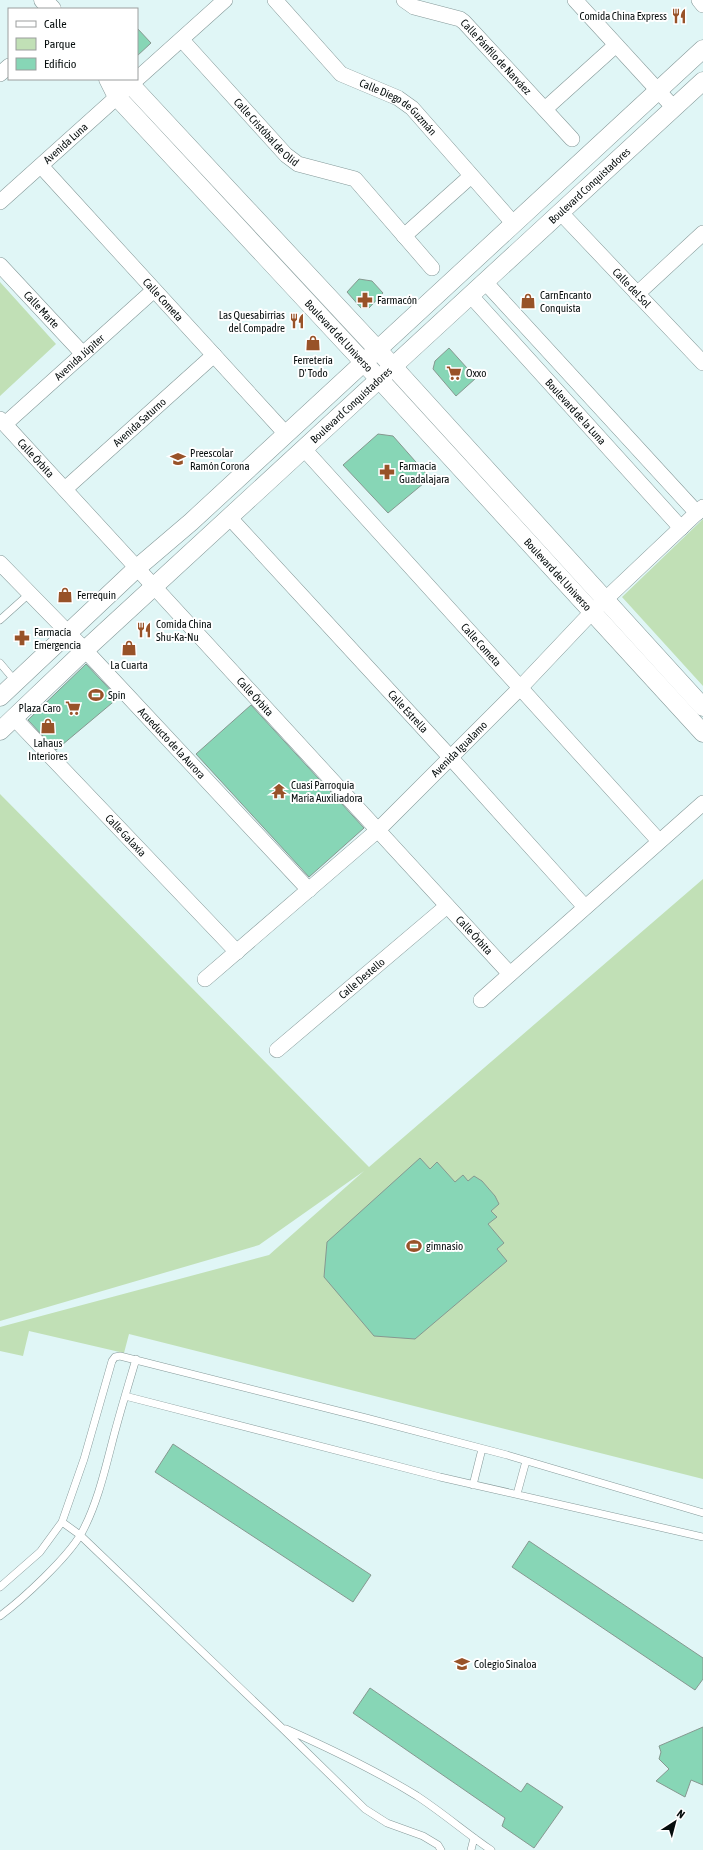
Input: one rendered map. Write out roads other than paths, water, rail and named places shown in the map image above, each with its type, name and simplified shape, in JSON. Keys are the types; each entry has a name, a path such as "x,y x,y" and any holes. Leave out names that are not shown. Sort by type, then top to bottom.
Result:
{"street":[{"path":"43,0 51,8"},
{"name":"Avenida Luna","path":"138,74 182,40 226,0"},
{"name":"Calle Diego de Guzmán","path":"275,0 341,74 406,102 514,224"},
{"name":"Calle Pánfilo de Narváez","path":"404,0 414,7 460,19 464,22 572,139"},
{"path":"575,0 674,108"},
{"path":"699,0 703,5"},
{"name":"Calle Cristóbal de Olid","path":"182,40 286,155 298,164 355,179 432,268"},
{"path":"545,109 616,45"},
{"name":"Boulevard Conquistadores","path":"0,697 69,634 137,568 191,522 703,49"},
{"path":"0,74 8,67"},
{"name":"Boulevard del Universo","path":"108,80 117,97 364,362 703,733"},
{"name":"Boulevard Conquistadores","path":"0,731 154,586 230,518 703,81"},
{"name":"Avenida Luna","path":"0,202 117,97 127,82"},
{"name":"Boulevard del Universo","path":"127,82 378,350 703,706"},
{"name":"Calle Cometa","path":"41,166 286,434"},
{"path":"404,236 471,176"},
{"name":"Calle del Sol","path":"561,213 703,363"},
{"path":"637,294 703,233"},
{"name":"Calle Marte","path":"0,265 83,354"},
{"name":"Boulevard de la Luna","path":"486,282 562,366 700,510"},
{"name":"Avenida Júpiter","path":"2,422 83,354 154,290"},
{"name":"Boulevard de la Luna","path":"471,296 681,528"},
{"name":"Avenida Saturno","path":"65,489 214,355"},
{"path":"547,380 562,366"},
{"name":"Calle Órbita","path":"2,422 510,974"},
{"name":"Calle Cometa","path":"304,449 659,841"},
{"path":"484,494 499,482"},
{"name":"Avenida Igualamo","path":"204,978 237,952 378,830 605,599 700,510"},
{"name":"Calle Estrella","path":"230,518 450,757 585,907"},
{"name":"Acueducto de la Aurora","path":"0,563 85,650 309,890"},
{"name":"Calle Galaxia","path":"14,718 237,952"},
{"path":"481,1000 703,803"},
{"name":"Calle Destello","path":"277,1050 447,906"}],"lane":[{"path":"0,620 30,593"},
{"path":"0,663 16,682"},
{"path":"0,1587 40,1552 62,1522 82,1466 112,1361 115,1357 120,1356 526,1460 703,1513"},
{"path":"0,1616 30,1591 59,1561 80,1535 102,1480 136,1359"},
{"path":"125,1396 473,1485 703,1537"},
{"path":"473,1485 482,1449"},
{"path":"517,1494 526,1460"},
{"path":"62,1522 80,1535 365,1809 386,1823 424,1836 438,1845 441,1850"},
{"path":"282,1728 338,1752 375,1771 452,1819 491,1850"},
{"path":"471,1850 474,1838"}],"place":[{"name":"Comida China Express","path":"679,16"},
{"name":"Farmacón","path":"365,300"},
{"name":"CarnEncanto Conquista","path":"528,301"},
{"name":"Las Quesabirrias del Compadre","path":"297,321"},
{"name":"Ferretería D' Todo","path":"313,343"},
{"name":"Oxxo","path":"454,373"},
{"name":"Preescolar Ramón Corona","path":"178,459"},
{"name":"Farmacia Guadalajara","path":"387,472"},
{"name":"Ferrequin","path":"65,595"},
{"name":"Comida China Shu-Ka-Nu","path":"144,630"},
{"name":"Farmacía Emergencia","path":"22,638"},
{"name":"La Cuarta","path":"129,648"},
{"name":"Spin","path":"96,695"},
{"name":"Plaza Caro","path":"73,708"},
{"name":"Lahaus Interiores","path":"48,726"},
{"name":"Cuasi Parroquia María Auxiliadora","path":"279,791"},
{"name":"gimnasio","path":"414,1246"},
{"name":"Colegio Sinaloa","path":"462,1664"}]}
